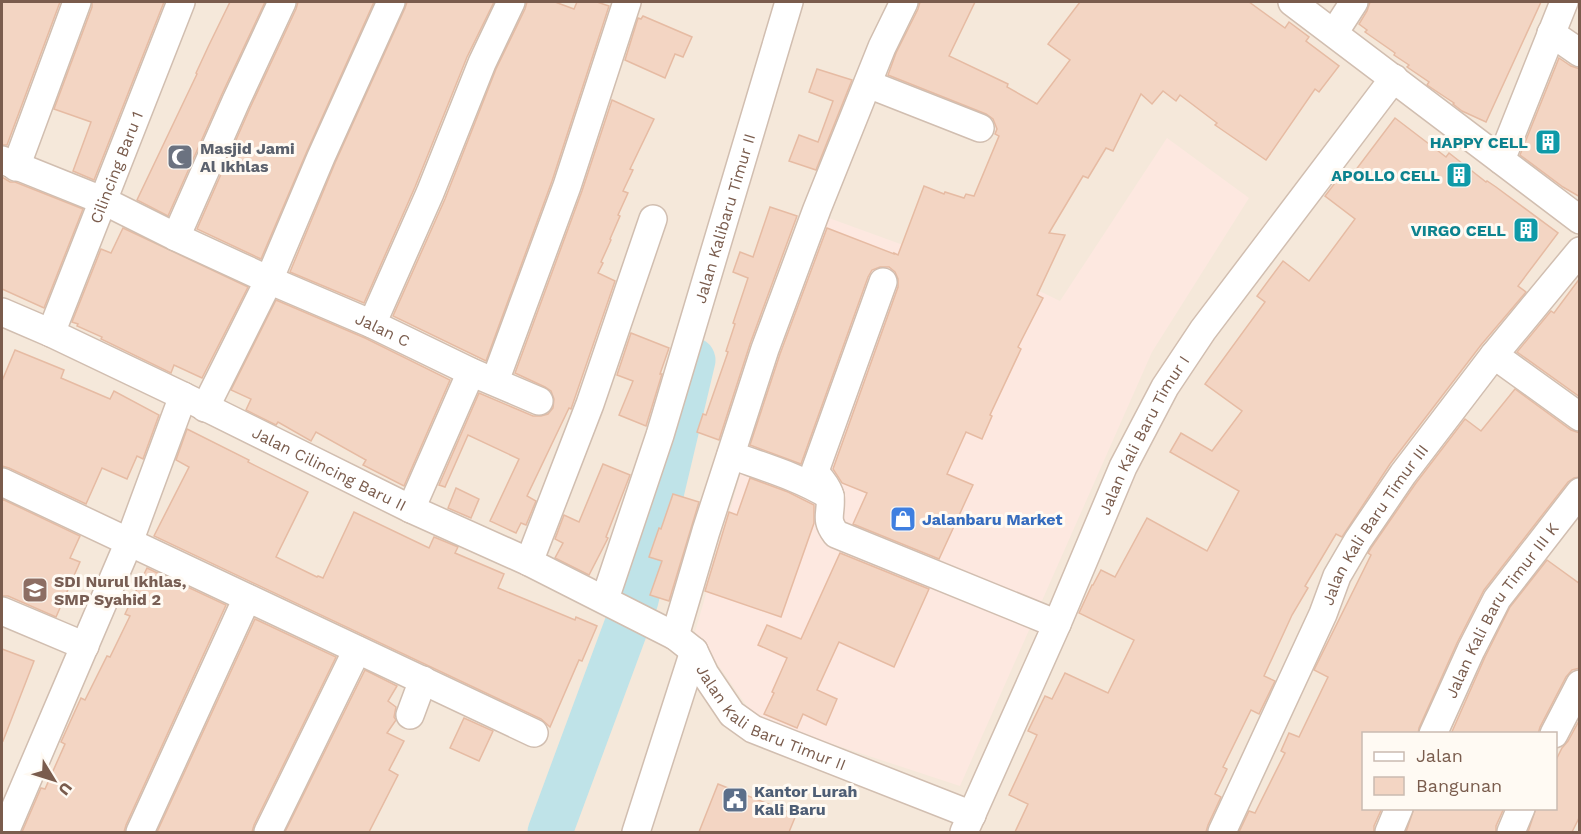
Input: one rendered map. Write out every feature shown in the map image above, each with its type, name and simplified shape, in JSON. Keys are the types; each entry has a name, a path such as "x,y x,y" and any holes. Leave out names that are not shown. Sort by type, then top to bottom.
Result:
{"street":[{"path":"9,164 77,2"},
{"name":"Cilincing Baru 1","path":"51,333 182,2"},
{"path":"176,237 282,2"},
{"path":"5,832 129,542 194,402 269,280 321,157 391,2"},
{"path":"372,324 430,193 482,63 511,2"},
{"path":"411,509 483,377 567,186 627,2"},
{"name":"Jalan Kalibaru Timur II","path":"608,602 789,2"},
{"path":"636,832 675,638 731,455 769,339 817,209 882,47 904,2"},
{"path":"1292,2 1580,220"},
{"path":"1334,33 1354,2"},
{"path":"1501,160 1564,2"},
{"path":"1551,33 1580,53"},
{"name":"Jalan Kali Baru Timur I","path":"968,824 1057,624 1123,467 1165,387 1203,330 1394,78"},
{"path":"868,84 980,129"},
{"name":"Jalan C","path":"9,164 104,201 269,280 372,324 539,401"},
{"path":"529,562 590,404 653,219"},
{"name":"Jalan Kali Baru Timur III","path":"1222,832 1323,615 1337,576 1358,540 1403,474 1494,355 1580,250"},
{"path":"883,282 815,471 827,486 830,496 830,526 836,534 1057,624"},
{"name":"Jalan Cilincing Baru II","path":"2,312 51,333 411,509 529,562 675,638"},
{"path":"1494,355 1580,417"},
{"path":"731,455 797,479 830,496"},
{"path":"2,482 534,733"},
{"name":"Jalan Kali Baru Timur III K","path":"1434,732 1471,650 1497,600 1580,492"},
{"path":"140,832 247,598"},
{"path":"2,611 85,646"},
{"name":"Jalan Kali Baru Timur II","path":"675,638 705,674 732,714 753,729 968,824"},
{"path":"268,832 357,650"},
{"path":"410,715 423,680"},
{"path":"1555,732 1580,684"},
{"path":"1389,832 1398,810"},
{"path":"1511,832 1520,810"}],"shaded area":[{"path":"2,2 1579,2 1579,832 2,832"},
{"name":"Jalanbaru Market","path":"1167,138 1249,198 1152,352 960,786 756,719 695,632 760,406 829,218 958,265 967,256 1060,301"}],"building":[{"path":"2,2 60,2 7,145 2,145"},
{"path":"92,2 164,2 94,180 73,171 91,122 54,109"},
{"path":"230,2 265,2 168,216 137,200"},
{"path":"298,2 374,2 261,259 197,229"},
{"path":"407,2 494,2 467,57 415,187 364,303 290,272 335,163"},
{"path":"527,2 555,2 574,9 577,2 597,2 609,6 552,181 486,361 393,316 445,199 496,69"},
{"path":"920,2 975,2 949,56 1008,84 1007,87 1037,104 1070,60 1048,44 1080,2 1249,2 1285,28 1289,22 1309,37 1306,41 1339,66 1319,92 1315,89 1266,160 1215,125 1217,123 1180,95 1176,101 1163,91 1152,104 1141,94 1113,151 1106,148 1088,178 1083,176 1049,233 1065,235 1037,295 1043,298 1018,347 1021,349 990,415 992,416 982,439 966,432 947,474 973,485 939,559 853,524 867,493 842,483 833,469 898,287 895,272 889,267 872,270 868,277 801,464 750,445 780,354 827,228 898,255 924,186 944,194 945,192 964,198 966,194 974,196 999,136 995,134 997,129 993,119 986,114 888,75"},
{"path":"1370,2 1541,2 1486,122 1462,111 1427,85 1429,82 1407,67 1409,65 1394,55 1395,53 1365,32 1367,30 1359,24"},
{"path":"643,16 692,37 683,57 675,54 665,78 625,60 638,18 641,19"},
{"name":"HAPPY CELL","path":"1559,58 1580,69 1580,197 1520,155"},
{"path":"817,69 852,80 816,170 789,161 799,135 818,142 833,101 809,92"},
{"path":"612,100 654,119 630,169 633,170 623,191 628,193 598,273 615,281 571,409 569,408 527,496 536,501 526,525 521,523 516,533 490,521 519,459 468,435 445,487 439,485 479,393 533,416 548,414 553,408 554,399 551,391 515,373 582,191"},
{"path":"1395,118 1446,157 1449,153 1558,233 1518,286 1526,292 1481,345 1390,464 1342,537 1336,534 1305,586 1308,588 1292,615 1264,676 1275,681 1259,714 1251,710 1223,767 1227,769 1215,794 1221,797 1206,832 1015,832 1028,804 1009,795 1037,735 1028,731 1045,696 1052,699 1065,673 1108,693 1134,640 1079,613 1092,585 1101,570 1115,577 1147,518 1207,551 1239,491 1170,452 1181,433 1212,451 1242,411 1205,384 1265,302 1257,296 1283,261 1309,281 1355,219 1325,196 1345,170 1352,175"},
{"path":"2,177 83,209 44,308 2,289"},
{"path":"770,207 797,216 750,344 719,440 697,432 703,414 706,415 728,352 726,351 735,324 733,323 748,278 733,272 740,252 753,257"},
{"path":"123,228 248,287 202,378 174,365 171,373 101,339 102,337 72,322 101,249 111,253"},
{"path":"1580,278 1580,397 1517,352 1551,311 1554,313"},
{"path":"276,300 365,338 450,380 404,486 363,465 366,460 316,432 311,441 278,422 276,425 246,410 251,399 231,390"},
{"path":"631,333 669,348 646,426 619,415 633,381 617,375"},
{"path":"15,350 64,370 61,378 110,399 114,391 159,415 143,459 137,456 127,479 102,468 86,504 2,466 2,381"},
{"path":"1515,389 1571,430 1580,433 1580,477 1568,482 1484,590 1457,643 1418,732 1362,732 1362,810 1381,810 1374,826 1374,832 1239,832 1249,811 1255,813 1285,753 1281,751 1289,733 1299,737 1328,677 1314,670 1371,555 1368,553 1371,548 1416,483 1465,419 1481,431"},
{"path":"187,429 308,492 276,557 317,577 323,578 354,512 429,548 434,537 458,547 455,553 504,574 498,588 575,620 576,617 597,626 582,661 579,660 550,727 541,719 154,536 189,467 176,460"},
{"path":"603,464 630,475 606,537 608,538 589,575 555,558 563,543 555,539 564,515 579,522"},
{"path":"750,478 788,492 814,505 814,523 781,617 705,591 729,512 737,515"},
{"path":"456,488 479,499 471,518 448,508"},
{"path":"673,494 699,502 669,601 650,595 662,561 649,557"},
{"path":"2,499 80,536 70,558 80,562 56,617 8,596 2,596"},
{"path":"840,553 929,589 894,667 839,642 817,690 837,699 826,725 803,714 797,728 764,714 787,658 758,645 767,625 801,639"},
{"path":"1547,560 1580,584 1580,668 1572,670 1566,677 1539,732 1452,732 1485,657 1510,607"},
{"path":"147,568 226,605 124,832 22,832 41,788 45,789 65,744 61,742 81,698 85,700 130,616 125,614"},
{"path":"255,619 336,657 252,832 157,832"},
{"path":"2,649 34,661 3,741 2,740"},
{"path":"365,670 397,686 388,701 396,707 394,717 396,720 387,733 404,741 389,770 398,775 369,832 285,832"},
{"path":"464,718 493,731 479,761 450,748"},
{"path":"1580,719 1580,816 1572,832 1528,832 1535,810 1557,810 1557,758"},
{"name":"Kantor Lurah Kali Baru","path":"718,784 796,815 789,832 699,832"},
{"path":"1413,810 1503,810 1496,826 1496,832 1406,832"}],"waterway":[{"path":"550,832 636,600 693,360"}],"place":[{"name":"HAPPY CELL","path":"1548,142"},
{"name":"Masjid Jami Al Ikhlas","path":"180,157"},
{"name":"APOLLO CELL","path":"1459,175"},
{"name":"VIRGO CELL","path":"1526,230"},
{"name":"Jalanbaru Market","path":"903,519"},
{"name":"SDI Nurul Ikhlas, SMP Syahid 2","path":"35,590"},
{"name":"Kantor Lurah Kali Baru","path":"735,800"}]}
